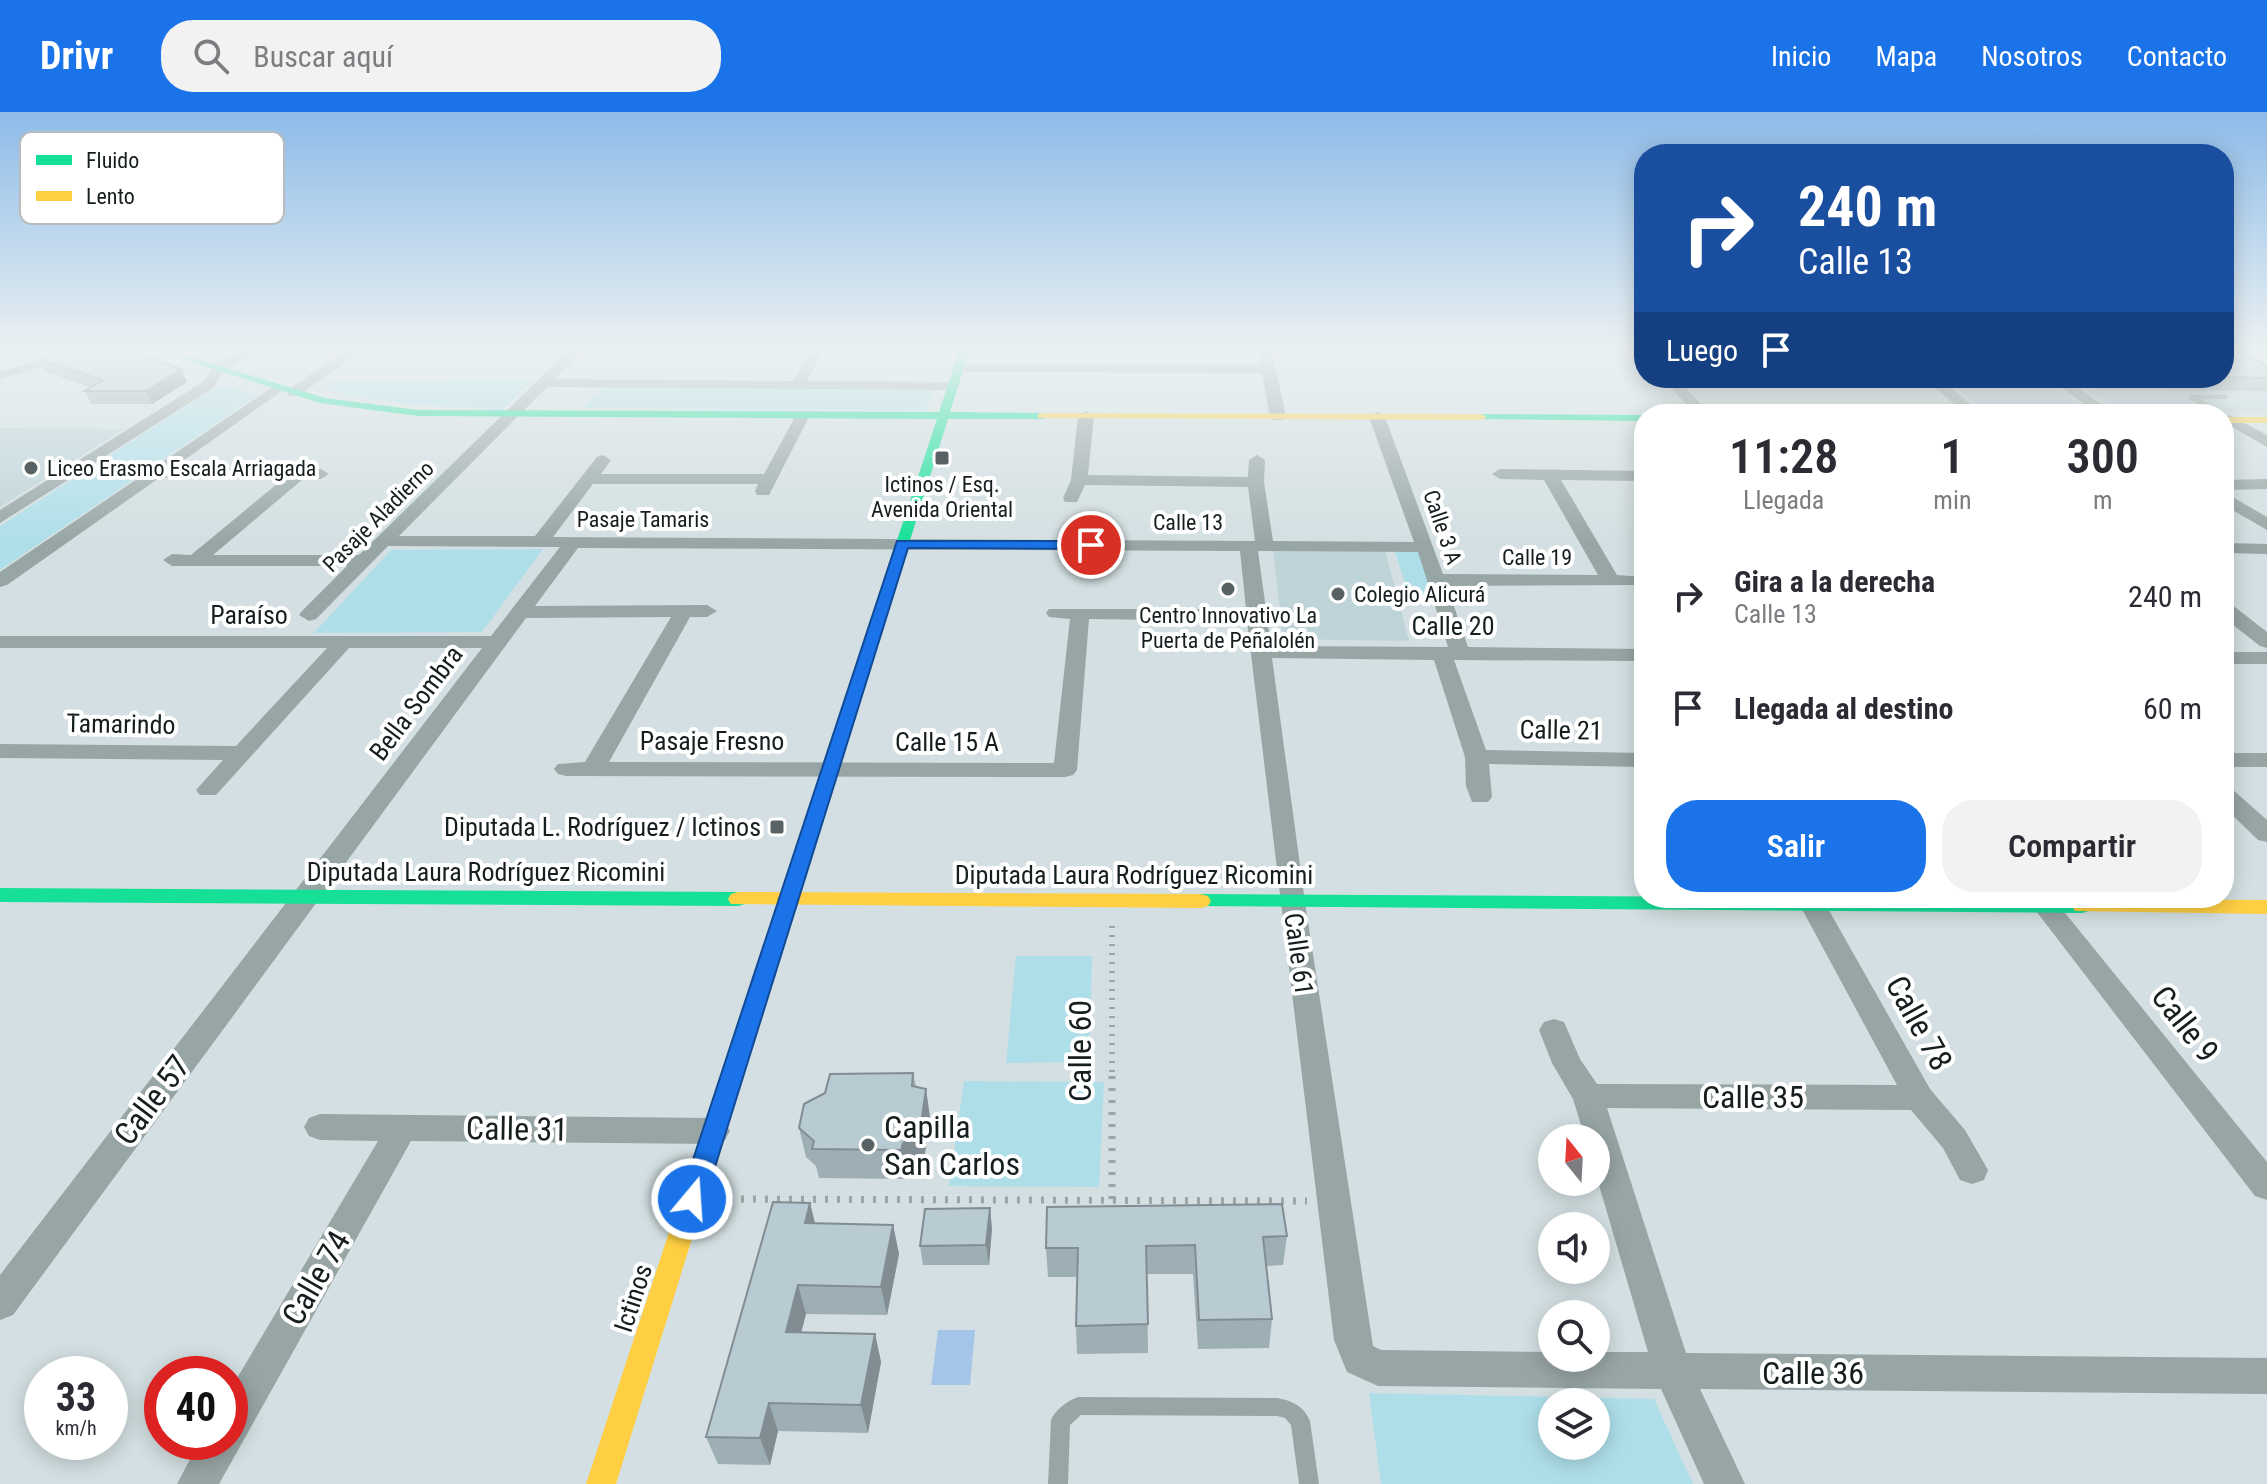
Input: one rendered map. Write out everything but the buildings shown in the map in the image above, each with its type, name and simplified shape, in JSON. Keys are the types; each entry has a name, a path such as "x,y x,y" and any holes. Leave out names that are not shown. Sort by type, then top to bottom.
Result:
{"street":[{"path":"0,518 161,415"},
{"path":"0,581 155,473 246,415"},
{"name":"Pasaje Aladierno","path":"309,615 510,415"},
{"path":"589,479 766,485 803,415"},
{"path":"807,415 1634,418"},
{"name":"Ictinos","path":"601,1484 943,416"},
{"path":"1071,498 1079,480 1086,416"},
{"name":"Calle 3 A","path":"1377,417 1436,580 1479,766 1475,783 1480,797"},
{"path":"2234,418 2267,420"},
{"path":"2234,422 2267,442"},
{"path":"540,542 603,460"},
{"name":"Calle 61","path":"1257,460 1256,615 1332,1201 1352,1340 1360,1359"},
{"path":"155,473 321,474"},
{"path":"196,560 299,474"},
{"path":"1500,474 1634,476"},
{"path":"1550,475 1611,581"},
{"path":"1079,480 1256,482"},
{"path":"2234,485 2267,484"},
{"path":"2234,504 2267,525"},
{"name":"Pasaje Tamaris","path":"383,541 902,544"},
{"name":"Bella Sombra","path":"304,897 573,542"},
{"name":"Calle 13","path":"902,544 1425,547"},
{"path":"2234,548 2267,549"},
{"path":"172,560 364,561"},
{"name":"Calle 19","path":"1436,580 1634,581"},
{"name":"Pasaje Fresno","path":"593,769 684,611"},
{"path":"520,612 707,611"},
{"path":"1056,613 1256,615"},
{"name":"Calle 15 A","path":"830,769 1065,770 1080,613"},
{"path":"2234,616 2267,642"},
{"name":"Paraíso","path":"0,642 497,642"},
{"path":"208,790 343,643"},
{"name":"Calle 20","path":"1261,652 1634,655"},
{"path":"2234,658 2267,658"},
{"name":"Tamarindo","path":"0,751 242,753"},
{"name":"Calle 21","path":"1477,757 1634,760"},
{"path":"2234,760 2267,760"},
{"name":"Pasaje Fresno","path":"566,769 830,769"},
{"path":"2234,803 2267,834"},
{"name":"Diputada Laura Rodríguez Ricomini","path":"0,895 1634,901"},
{"name":"Calle 57","path":"0,1303 304,897"},
{"name":"Diputada Laura Rodríguez Ricomini","path":"2234,906 2266,908"},
{"name":"Calle 78","path":"1815,908 1919,1098 1954,1139 1972,1170"},
{"name":"Calle 9","path":"2047,908 2267,1186"},
{"path":"1554,1030 1567,1063 1588,1096 1673,1372 1725,1484"},
{"name":"Calle 35","path":"1588,1096 1919,1098"},
{"name":"Calle 31","path":"320,1127 714,1131"},
{"name":"Calle 74","path":"248,1396 402,1128"},
{"name":"Calle 36","path":"1360,1359 1378,1368 2267,1376"},
{"path":"197,1484 211,1460"}],"lane":[{"path":"1058,1484 1061,1420 1078,1406 1277,1407 1290,1410 1300,1421 1309,1484"}],"path":[{"name":"Calle 60","path":"1112,901 1112,1200"},
{"path":"692,1199 1332,1201"}],"shaded area":[{"path":"172,415 228,415 0,570 0,526"},
{"name":"Liceo Erasmo Escala Arriagada","path":"0,428 124,429 0,507"},
{"name":"Colegio Alicurá","path":"1273,548 1385,550 1409,641 1283,639"},
{"path":"543,549 482,632 314,633 391,550"},
{"path":"1395,551 1420,551 1436,601 1410,601"},
{"path":"1016,956 1092,956 1089,1062 1006,1063"},
{"path":"964,1081 1104,1082 1099,1187 949,1186"},
{"path":"938,1330 975,1330 970,1385 931,1385"},
{"path":"1369,1393 1538,1397 1538,1460 1610,1460 1610,1398 1654,1399 1693,1484 1381,1484"}],"traffic: fast":[{"path":"840,415 1042,416"},
{"path":"696,1187 943,415"},
{"path":"1481,417 1634,418"},
{"path":"0,895 738,899"},
{"path":"1201,901 1634,903"}],"traffic: slow":[{"path":"1042,416 1481,417"},
{"path":"2234,420 2267,420"},
{"path":"738,899 1201,901"},
{"path":"2234,907 2267,907"},
{"path":"601,1484 696,1187"}],"place":[{"name":"Ictinos / Esq. Avenida Oriental","path":"942,458"},
{"name":"Liceo Erasmo Escala Arriagada","path":"31,468"},
{"name":"Centro Innovativo La Puerta de Peñalolén","path":"1228,589"},
{"name":"Colegio Alicurá","path":"1338,594"},
{"name":"Diputada L. Rodríguez / Ictinos","path":"777,827"},
{"name":"Capilla San Carlos","path":"868,1145"}],"route":[{"path":"692,1199 902,544 1091,545"}]}
